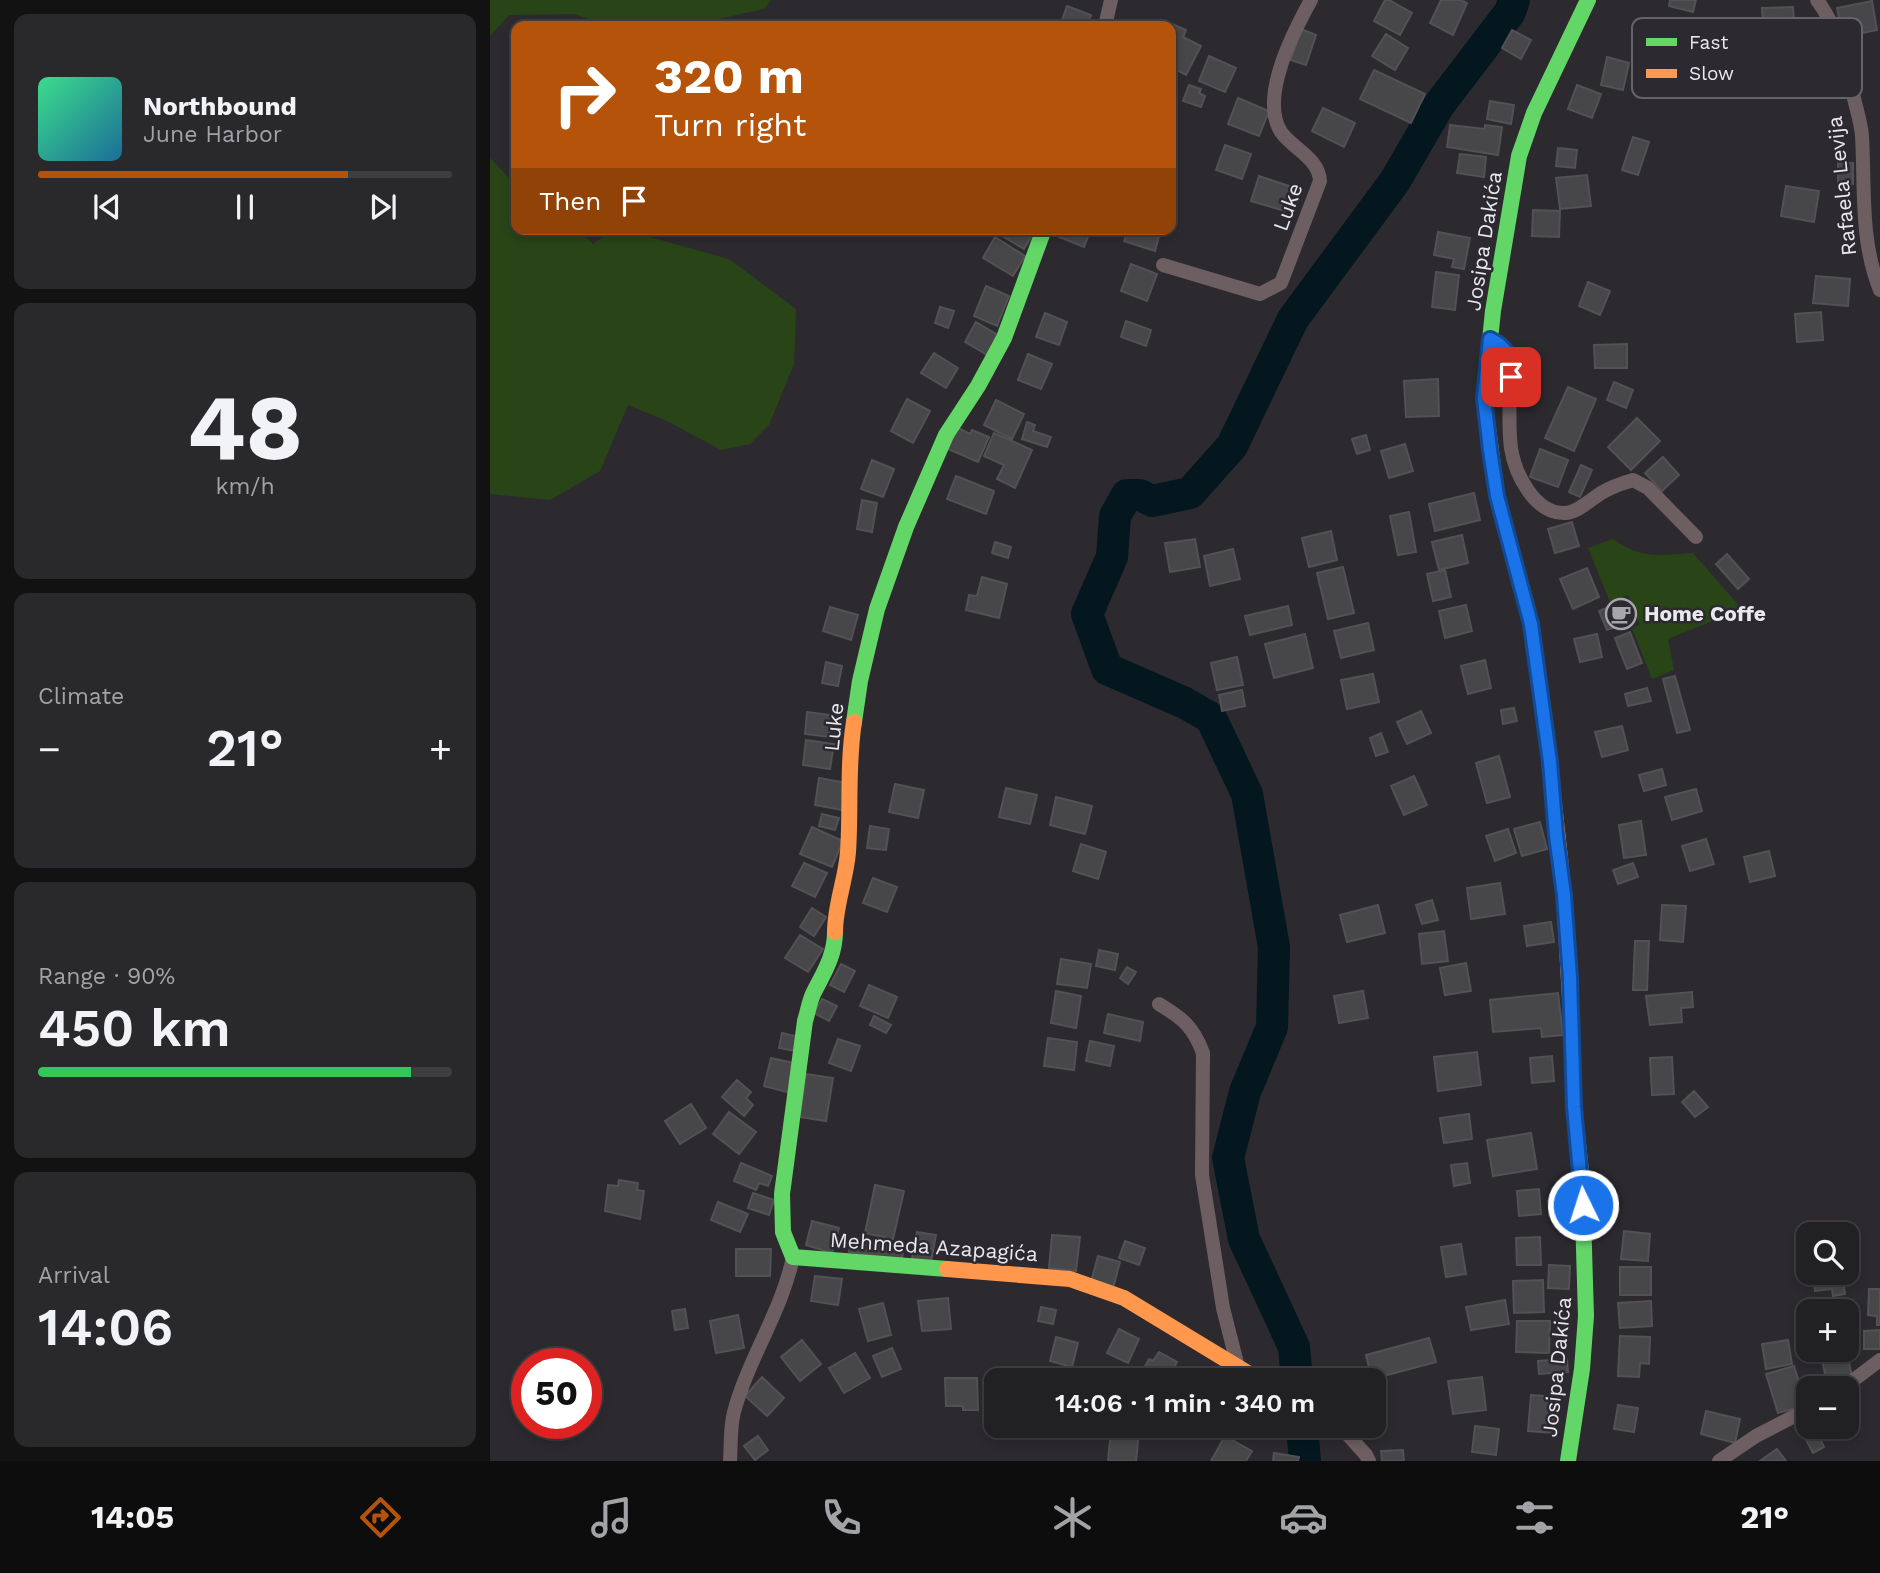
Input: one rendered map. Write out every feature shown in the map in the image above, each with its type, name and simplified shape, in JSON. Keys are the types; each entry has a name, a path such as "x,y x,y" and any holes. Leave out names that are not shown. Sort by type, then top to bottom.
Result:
{"street":[{"path":"1106,21 1111,0"},
{"name":"Luke","path":"1163,265 1260,294 1281,283 1320,181 1316,166 1281,131 1275,115 1276,78 1292,35 1311,0"},
{"name":"Josipa Dakića","path":"1568,1461 1582,1369 1586,1316 1582,1181 1574,1107 1564,895 1531,624 1497,496 1484,398 1490,339 1519,156 1534,113 1588,0"},
{"name":"Rafaela Levija","path":"1817,0 1829,18"},
{"name":"Rafaela Levija","path":"1854,98 1862,132 1865,232 1872,269 1880,290"},
{"name":"Luke","path":"793,1257 783,1232 782,1194 805,1021 812,997 827,969 835,945 835,917 848,854 850,747 860,681 877,609 926,478 946,435 978,386 1004,338 1042,235"},
{"path":"1490,339 1501,344 1509,356 1511,450 1525,484 1543,508 1568,513 1603,492 1633,480 1648,488 1696,537"},
{"path":"1158,1004 1182,1018 1203,1052 1202,1175 1223,1308 1238,1367"},
{"path":"730,1461 733,1415 744,1380 775,1309 793,1257"},
{"name":"Mehmeda Azapagića","path":"793,1257 1070,1279 1124,1298 1238,1367"},
{"path":"1859,1376 1880,1360"},
{"path":"1719,1461 1756,1436 1796,1415"},
{"path":"1351,1438 1369,1461"}],"green space":[{"path":"490,0 771,0 764,9 709,21 594,21 574,14 509,15 490,36"},
{"path":"490,158 511,180 511,235 584,235 593,244 605,235 643,235 729,259 796,309 794,364 769,425 750,444 721,450 669,422 628,405 600,471 550,500 490,494"},
{"path":"1613,539 1633,550 1651,555 1693,553 1742,609 1668,639 1674,670 1652,679 1632,628 1640,625 1628,595 1610,602 1588,548"}],"building":[{"path":"1385,0 1412,13 1400,35 1374,21"},
{"path":"1441,0 1460,0 1467,3 1453,35 1430,23"},
{"path":"1670,0 1696,0 1693,12 1669,6"},
{"path":"1872,1 1877,30 1862,33 1862,18 1839,18 1837,8"},
{"path":"1067,6 1091,15 1089,21 1062,21"},
{"path":"1793,7 1794,18 1763,18 1762,8"},
{"path":"1176,26 1186,30 1183,37 1201,46 1186,75 1176,70"},
{"path":"1301,29 1316,35 1306,65 1291,60"},
{"path":"1512,30 1531,40 1521,59 1502,48"},
{"path":"1386,34 1408,48 1395,70 1372,56"},
{"path":"1209,56 1236,68 1225,92 1199,81"},
{"path":"1607,57 1629,63 1623,90 1601,85"},
{"path":"1374,70 1425,94 1411,123 1360,99"},
{"path":"1189,85 1201,89 1199,93 1205,96 1201,107 1183,101"},
{"path":"1577,85 1601,94 1592,118 1568,109"},
{"path":"1238,98 1269,111 1259,136 1228,124"},
{"path":"1490,101 1514,105 1511,124 1487,119"},
{"path":"1323,108 1355,123 1344,147 1312,131"},
{"path":"1450,125 1485,129 1485,125 1502,127 1498,155 1447,147"},
{"path":"1633,137 1649,142 1638,175 1622,170"},
{"path":"1225,145 1251,154 1242,179 1216,170"},
{"path":"1558,148 1577,150 1575,168 1556,166"},
{"path":"1460,154 1486,157 1484,177 1457,173"},
{"path":"1838,163 1853,163 1853,184 1838,184"},
{"path":"1587,175 1591,206 1560,209 1556,178"},
{"path":"1259,176 1292,187 1285,211 1251,201"},
{"path":"1786,186 1819,191 1814,222 1781,216"},
{"path":"1533,210 1560,211 1559,237 1532,236"},
{"path":"1438,232 1470,238 1464,269 1452,267 1454,259 1434,255"},
{"path":"1028,235 1031,237 1024,249 1002,236"},
{"path":"1060,235 1089,235 1084,247 1059,237"},
{"path":"1126,235 1159,235 1155,251 1124,241"},
{"path":"995,237 1025,256 1013,276 983,258"},
{"path":"1131,264 1157,274 1147,301 1121,291"},
{"path":"1436,272 1459,275 1455,310 1432,307"},
{"path":"1816,276 1850,279 1848,306 1813,303"},
{"path":"1588,282 1610,291 1600,315 1579,306"},
{"path":"986,286 1009,296 997,326 974,316"},
{"path":"940,307 954,311 948,328 935,323"},
{"path":"1821,312 1823,340 1797,342 1795,314"},
{"path":"1045,313 1067,322 1059,345 1036,337"},
{"path":"1126,321 1151,330 1146,346 1121,337"},
{"path":"976,322 996,334 989,356 965,342"},
{"path":"1627,344 1627,368 1595,368 1594,345"},
{"path":"934,353 958,368 946,388 921,373"},
{"path":"1028,354 1052,364 1041,389 1018,380"},
{"path":"1438,379 1439,416 1406,417 1404,381"},
{"path":"1614,382 1633,390 1626,408 1607,400"},
{"path":"1568,387 1596,399 1574,451 1545,438"},
{"path":"907,399 930,411 913,443 891,431"},
{"path":"996,400 1024,414 1012,439 984,425"},
{"path":"1637,418 1660,441 1631,470 1608,447"},
{"path":"1027,422 1035,425 1033,431 1051,437 1047,447 1022,439"},
{"path":"958,428 970,434 972,430 989,437 978,462 948,449"},
{"path":"994,433 1032,450 1015,488 997,479 1004,465 984,456"},
{"path":"1366,435 1370,450 1357,454 1352,439"},
{"path":"1405,444 1413,471 1389,478 1381,451"},
{"path":"1540,449 1568,460 1558,487 1530,477"},
{"path":"1663,457 1679,475 1662,491 1645,473"},
{"path":"872,460 894,469 883,497 861,489"},
{"path":"1581,465 1592,470 1580,497 1569,492"},
{"path":"956,476 994,491 986,514 947,499"},
{"path":"1474,493 1480,520 1435,531 1429,504"},
{"path":"862,500 877,503 872,532 857,529"},
{"path":"1409,512 1416,552 1398,555 1390,516"},
{"path":"1572,522 1579,546 1555,553 1548,529"},
{"path":"1331,531 1337,560 1309,567 1302,538"},
{"path":"1462,535 1468,563 1439,570 1432,542"},
{"path":"1195,539 1200,567 1170,572 1165,543"},
{"path":"995,542 1011,547 1008,558 992,553"},
{"path":"1233,549 1240,579 1210,586 1204,556"},
{"path":"1727,554 1749,579 1738,589 1716,564"},
{"path":"1343,567 1354,613 1328,619 1317,573"},
{"path":"1587,568 1599,597 1573,609 1560,579"},
{"path":"1445,570 1451,597 1433,601 1427,574"},
{"path":"982,577 1007,584 999,618 966,610 969,595 977,596"},
{"path":"1626,600 1634,620 1607,630 1599,611"},
{"path":"1466,605 1472,631 1445,638 1439,611"},
{"path":"1288,606 1292,625 1250,635 1245,616"},
{"path":"830,607 858,615 851,640 823,631"},
{"path":"1368,623 1374,650 1341,658 1334,631"},
{"path":"1630,632 1642,663 1627,669 1615,638"},
{"path":"1305,634 1313,668 1274,678 1265,644"},
{"path":"1597,634 1602,657 1580,662 1574,639"},
{"path":"1237,657 1243,685 1217,690 1211,663"},
{"path":"1485,660 1491,688 1468,694 1461,666"},
{"path":"826,662 842,666 838,686 822,683"},
{"path":"1373,674 1379,702 1347,709 1341,680"},
{"path":"1675,676 1690,730 1677,733 1663,679"},
{"path":"1647,688 1651,701 1628,706 1625,694"},
{"path":"1242,690 1245,706 1222,711 1219,695"},
{"path":"1514,708 1517,721 1503,724 1501,710"},
{"path":"1421,711 1431,733 1407,744 1397,722"},
{"path":"807,712 831,715 829,737 805,734"},
{"path":"1622,726 1628,750 1602,757 1595,732"},
{"path":"1381,733 1388,752 1376,756 1370,738"},
{"path":"806,740 834,744 830,769 803,765"},
{"path":"1499,756 1510,797 1487,803 1476,763"},
{"path":"1662,769 1666,785 1644,791 1639,775"},
{"path":"1414,776 1427,805 1404,815 1391,786"},
{"path":"819,778 847,783 842,810 815,805"},
{"path":"895,784 924,790 918,818 889,812"},
{"path":"1006,788 1037,795 1030,824 999,817"},
{"path":"1696,789 1702,811 1672,820 1665,797"},
{"path":"1056,797 1092,806 1085,834 1050,825"},
{"path":"822,814 839,818 835,830 819,826"},
{"path":"1641,821 1646,855 1624,858 1619,825"},
{"path":"1540,822 1547,849 1522,856 1514,829"},
{"path":"870,826 889,829 886,850 867,848"},
{"path":"812,827 843,841 832,867 800,854"},
{"path":"1508,829 1516,853 1495,861 1486,836"},
{"path":"1706,839 1714,864 1690,871 1682,846"},
{"path":"1081,844 1106,852 1098,879 1073,871"},
{"path":"1769,851 1775,876 1750,882 1744,857"},
{"path":"804,863 827,873 815,897 792,886"},
{"path":"1633,863 1638,877 1618,884 1613,870"},
{"path":"873,878 897,887 887,912 863,903"},
{"path":"1500,883 1505,914 1471,919 1467,888"},
{"path":"1432,900 1438,920 1422,924 1416,905"},
{"path":"1378,905 1385,933 1347,942 1340,915"},
{"path":"1662,905 1686,906 1683,942 1660,940"},
{"path":"812,908 826,917 814,936 800,927"},
{"path":"1551,922 1554,942 1527,946 1524,926"},
{"path":"1444,931 1448,961 1422,964 1419,934"},
{"path":"800,935 823,949 808,972 785,958"},
{"path":"1635,941 1649,941 1647,990 1633,990"},
{"path":"1099,950 1118,954 1115,970 1096,966"},
{"path":"1061,959 1091,964 1087,988 1057,984"},
{"path":"1466,963 1471,991 1445,995 1440,968"},
{"path":"841,964 855,971 844,992 830,985"},
{"path":"1127,967 1136,972 1128,984 1120,978"},
{"path":"869,985 897,997 888,1018 860,1006"},
{"path":"1056,991 1081,996 1076,1028 1051,1023"},
{"path":"1363,991 1368,1018 1339,1023 1334,996"},
{"path":"1692,992 1693,1007 1681,1008 1682,1022 1650,1025 1646,996"},
{"path":"1558,993 1563,1035 1542,1037 1541,1028 1493,1032 1490,1000"},
{"path":"822,999 837,1006 829,1021 814,1013"},
{"path":"1108,1014 1143,1022 1140,1041 1104,1033"},
{"path":"874,1016 891,1025 886,1033 870,1025"},
{"path":"782,1033 799,1037 796,1051 779,1048"},
{"path":"1048,1038 1077,1042 1074,1070 1044,1066"},
{"path":"838,1039 860,1046 851,1071 829,1063"},
{"path":"1090,1041 1114,1046 1110,1066 1086,1061"},
{"path":"1477,1052 1481,1085 1438,1091 1434,1057"},
{"path":"1552,1056 1554,1081 1532,1083 1530,1058"},
{"path":"1672,1057 1674,1094 1652,1095 1650,1058"},
{"path":"771,1058 798,1064 791,1093 764,1086"},
{"path":"806,1074 833,1078 826,1121 800,1117"},
{"path":"737,1080 751,1092 746,1098 753,1105 744,1116 722,1097"},
{"path":"1694,1091 1708,1107 1695,1117 1682,1102"},
{"path":"691,1104 706,1128 680,1144 665,1121"},
{"path":"729,1112 756,1132 739,1154 713,1134"},
{"path":"1469,1114 1472,1139 1444,1143 1440,1118"},
{"path":"1531,1133 1537,1169 1493,1176 1487,1140"},
{"path":"741,1163 772,1176 768,1186 759,1183 756,1190 734,1181"},
{"path":"1467,1163 1470,1183 1454,1186 1451,1165"},
{"path":"619,1180 638,1183 637,1190 644,1191 640,1219 605,1211 608,1185 618,1186"},
{"path":"875,1185 904,1191 893,1239 865,1233"},
{"path":"1539,1189 1541,1214 1519,1216 1517,1191"},
{"path":"753,1193 774,1200 769,1215 748,1208"},
{"path":"718,1202 748,1214 740,1232 711,1220"},
{"path":"812,1221 839,1228 832,1253 806,1245"},
{"path":"1624,1231 1650,1234 1648,1261 1621,1259"},
{"path":"917,1232 936,1235 931,1262 912,1258"},
{"path":"1052,1235 1080,1237 1076,1271 1049,1268"},
{"path":"851,1237 904,1244 902,1259 849,1252"},
{"path":"1540,1237 1541,1265 1517,1265 1516,1238"},
{"path":"1125,1241 1145,1248 1139,1265 1119,1258"},
{"path":"1461,1244 1466,1274 1446,1277 1441,1247"},
{"path":"736,1249 771,1249 770,1276 736,1276"},
{"path":"1098,1256 1120,1262 1113,1288 1091,1282"},
{"path":"1549,1265 1570,1266 1569,1289 1548,1288"},
{"path":"1620,1267 1651,1267 1651,1295 1620,1295"},
{"path":"815,1276 842,1279 838,1305 811,1301"},
{"path":"1543,1280 1544,1312 1514,1313 1513,1281"},
{"path":"1814,1285 1844,1285 1845,1294 1833,1296 1832,1289 1815,1291"},
{"path":"1869,1289 1880,1289 1880,1325 1877,1325 1877,1316 1868,1315"},
{"path":"948,1298 951,1329 922,1331 918,1301"},
{"path":"1505,1300 1509,1324 1471,1330 1466,1307"},
{"path":"1651,1301 1652,1326 1620,1328 1618,1303"},
{"path":"883,1303 891,1335 868,1341 859,1309"},
{"path":"1041,1307 1056,1310 1053,1324 1038,1321"},
{"path":"685,1309 688,1328 675,1330 672,1311"},
{"path":"738,1315 744,1348 716,1353 710,1321"},
{"path":"1517,1321 1550,1321 1549,1353 1516,1352"},
{"path":"1119,1329 1139,1339 1128,1363 1107,1353"},
{"path":"1880,1330 1880,1349 1864,1349 1864,1331"},
{"path":"1620,1336 1650,1337 1649,1364 1640,1363 1639,1377 1618,1376"},
{"path":"1056,1337 1078,1343 1072,1367 1050,1361"},
{"path":"1429,1338 1436,1362 1386,1375 1386,1368 1369,1368 1366,1355"},
{"path":"802,1340 821,1364 800,1381 781,1357"},
{"path":"1788,1340 1792,1364 1766,1369 1762,1344"},
{"path":"892,1348 901,1369 882,1377 873,1356"},
{"path":"1159,1352 1177,1362 1174,1368 1144,1368 1149,1359 1153,1361"},
{"path":"855,1353 870,1378 844,1393 829,1368"},
{"path":"1567,1359 1568,1372 1539,1374 1538,1361"},
{"path":"1822,1362 1849,1362 1852,1376 1825,1376"},
{"path":"1794,1366 1797,1376 1796,1408 1778,1413 1766,1374"},
{"path":"762,1377 784,1398 767,1416 745,1396"},
{"path":"1482,1377 1486,1410 1453,1414 1448,1381"},
{"path":"945,1378 977,1378 978,1410 963,1410 963,1406 946,1406"},
{"path":"1531,1395 1557,1397 1554,1433 1528,1431"},
{"path":"1618,1405 1638,1408 1634,1432 1614,1429"},
{"path":"1706,1411 1740,1419 1735,1443 1701,1434"},
{"path":"1475,1426 1499,1429 1496,1455 1472,1452"},
{"path":"758,1436 768,1450 755,1460 744,1446"},
{"path":"1110,1438 1138,1438 1136,1461 1108,1461"},
{"path":"1224,1438 1252,1451 1246,1461 1211,1461"},
{"path":"1806,1439 1820,1439 1824,1447 1813,1453"},
{"path":"1777,1449 1786,1461 1760,1461"},
{"path":"1403,1450 1404,1461 1382,1461 1381,1451"},
{"path":"1274,1453 1299,1457 1298,1461 1273,1461"}],"waterway":[{"path":"1296,1368 1294,1347 1244,1239 1228,1158 1245,1092 1272,1027 1274,947 1247,794 1211,718 1185,703 1107,669 1087,614 1112,557 1115,516 1127,495 1140,495 1152,501 1190,493 1232,446 1293,319 1395,181 1439,105 1510,12 1514,0"},
{"path":"1303,1438 1305,1461"}],"traffic: fast":[{"path":"1534,647 1531,624 1497,496 1484,398 1493,311 1519,156 1534,113 1588,0"},
{"path":"854,722 860,681 877,609 906,527 946,435 978,386 1004,338 1042,235"},
{"path":"835,932 831,957 812,997 805,1021 782,1194 783,1232 793,1257 947,1269"},
{"path":"1568,1461 1582,1369 1586,1316 1582,1181 1574,1106 1571,1016"}],"traffic: slow":[{"path":"1534,647 1564,895 1571,1016"},
{"path":"835,932 848,852 854,722"},
{"path":"947,1269 1070,1279 1124,1298 1240,1368"}],"place":[{"name":"Home Coffe","path":"1621,614"}],"route":[{"path":"1511,377 1509,356 1501,344 1490,339 1484,398 1490,450 1497,496 1531,624 1550,762 1564,895 1574,1107 1583,1205"}]}
